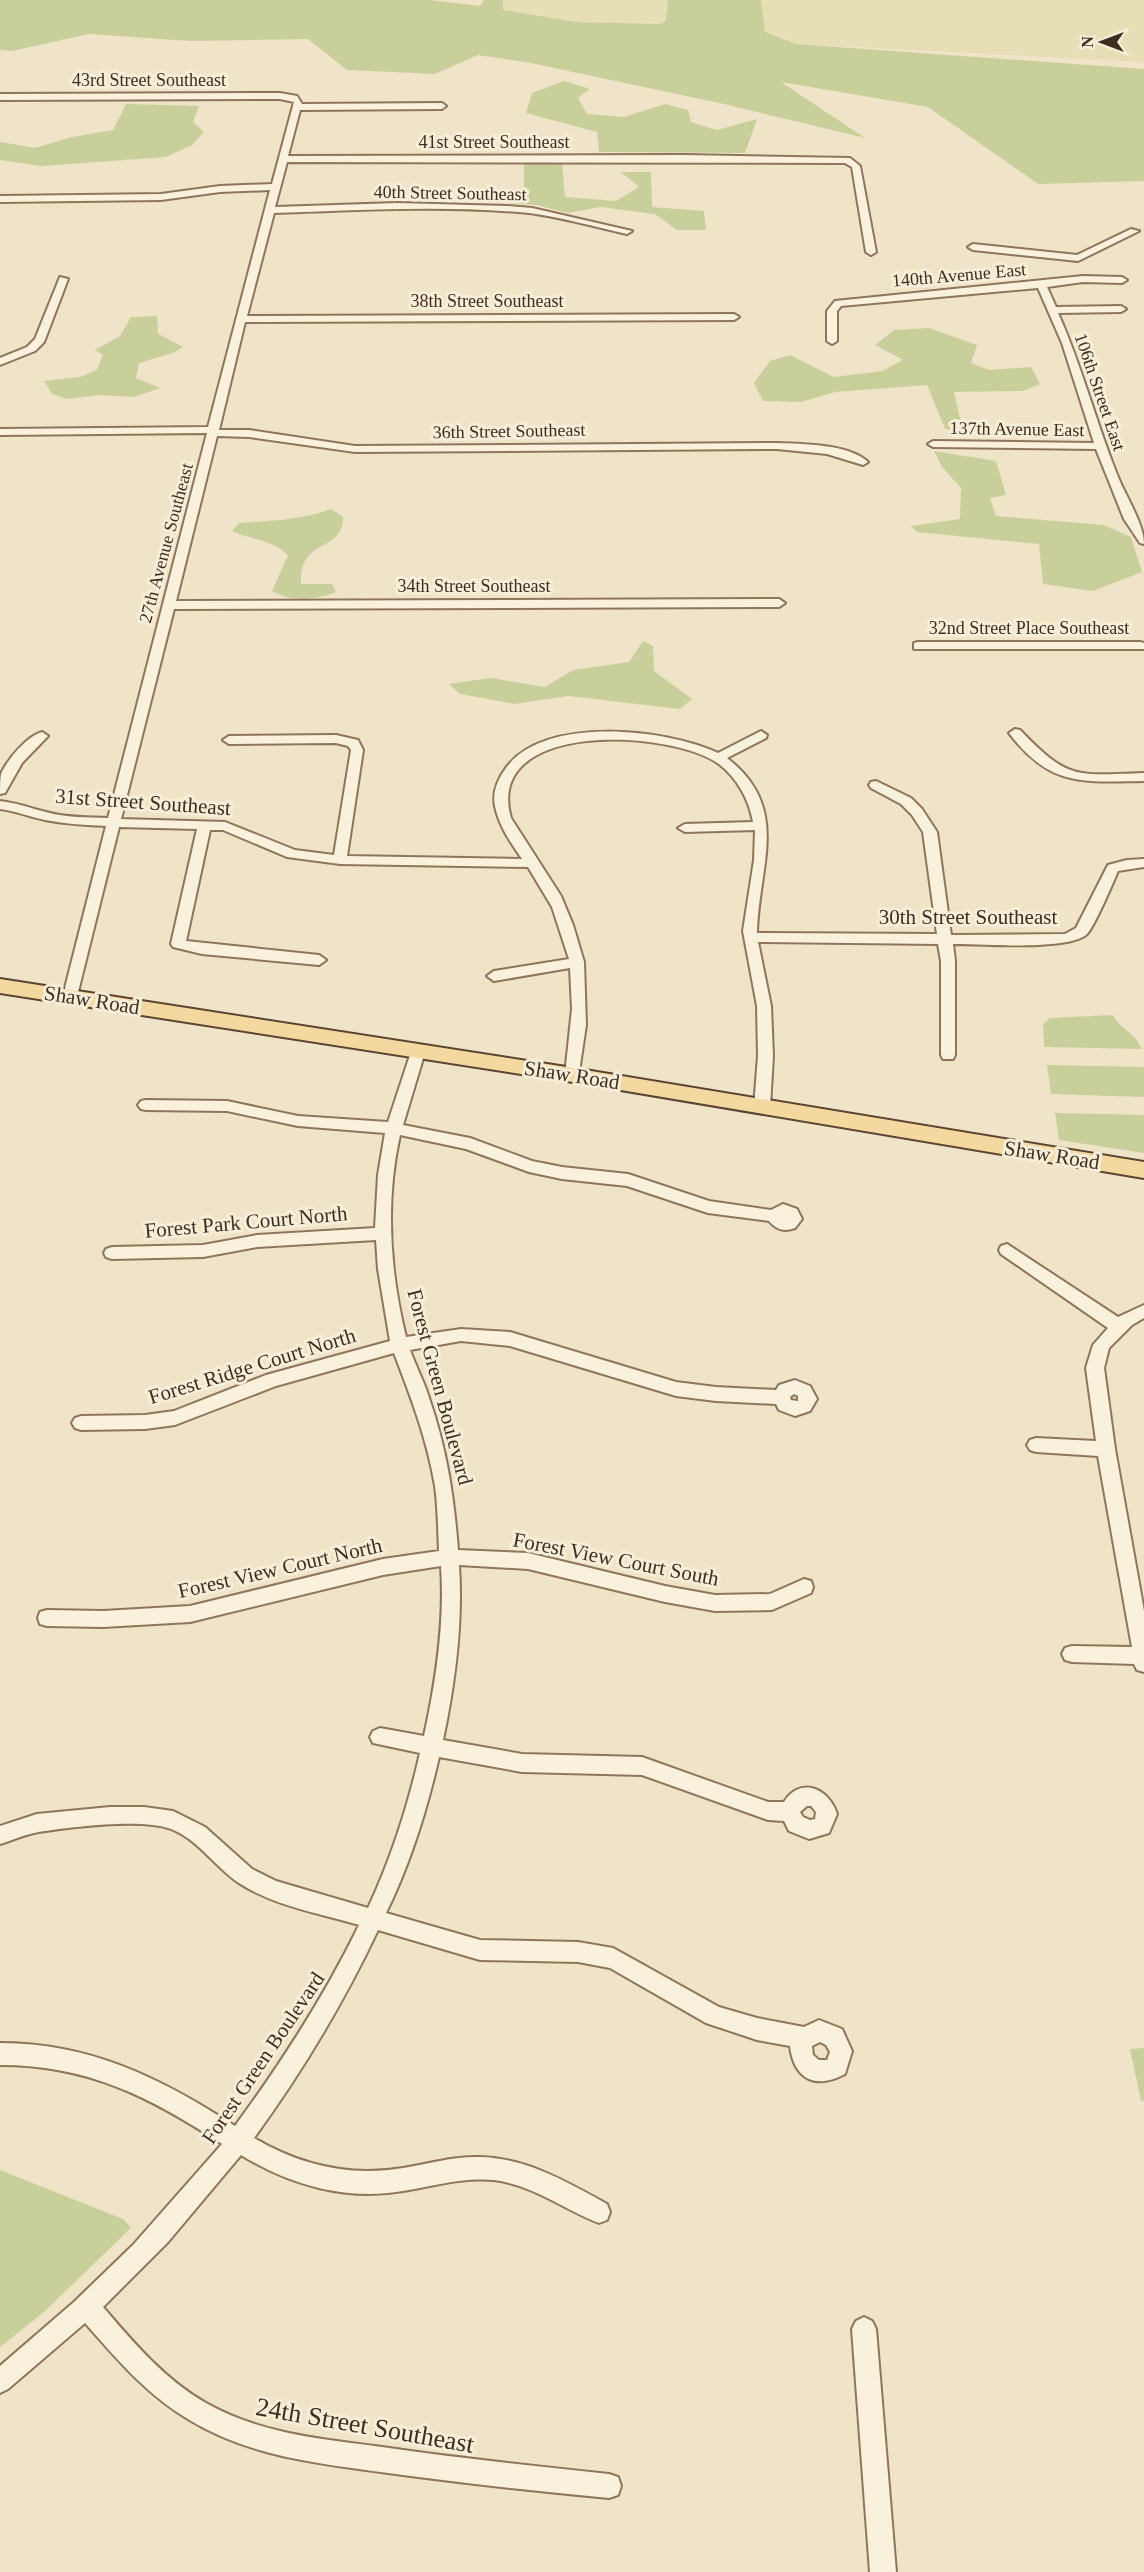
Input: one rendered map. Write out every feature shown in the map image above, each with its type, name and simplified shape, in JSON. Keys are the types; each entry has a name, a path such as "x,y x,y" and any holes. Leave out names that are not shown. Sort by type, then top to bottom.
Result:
{"main road":[{"name":"Shaw Road","path":"0,986 573,1075 1144,1170"}],"street":[{"name":"43rd Street Southeast","path":"0,97 280,96 298,103 442,106"},
{"name":"27th Avenue Southeast","path":"70,996 298,103"},
{"name":"41st Street Southeast","path":"284,159 839,159 852,162 856,166 872,252"},
{"path":"0,199 161,197 231,188 276,187"},
{"name":"40th Street Southeast","path":"270,210 397,206 508,209 537,212 627,231"},
{"path":"973,246 1078,258 1134,231"},
{"path":"1078,258 1083,279"},
{"path":"0,362 25,352 40,340 63,279"},
{"name":"140th Avenue East","path":"832,341 832,311 838,303 1041,285 1083,279 1122,280"},
{"name":"106th Street East","path":"1041,285 1067,343 1100,446 1130,519 1144,541"},
{"path":"1054,310 1121,309"},
{"name":"38th Street Southeast","path":"241,319 734,317"},
{"name":"36th Street Southeast","path":"0,432 213,431 250,433 348,449 807,448 847,452 863,462"},
{"name":"137th Avenue East","path":"933,444 1100,446"},
{"path":"1130,519 1144,518"},
{"name":"34th Street Southeast","path":"168,606 779,603"},
{"name":"32nd Street Place Southeast","path":"918,646 1140,646"},
{"path":"1014,733 1040,758 1058,771 1084,776 1144,777"},
{"path":"718,758 760,735"},
{"path":"0,790 9,771 24,752 42,736"},
{"path":"573,1075 579,1025 580,990 577,962 554,894 530,863 505,817 501,799 507,776 520,760 537,748 572,739 642,738 688,747 718,758 732,769 748,789 758,812 762,866 750,922 764,1006 762,1107"},
{"path":"229,740 336,739 353,743 357,750 339,860"},
{"path":"876,785 906,801 917,812 930,832 948,961 948,1055"},
{"name":"31st Street Southeast","path":"0,805 20,807 44,816 65,820 205,824 237,829 300,856 339,860 530,863"},
{"path":"205,824 178,944 202,949 319,960"},
{"path":"685,828 759,826"},
{"name":"30th Street Southeast","path":"751,937 1048,940 1076,936 1088,922 1095,902 1113,868 1144,863"},
{"path":"494,976 577,962"},
{"name":"Forest Green Boulevard","path":"0,2381 87,2307 161,2233 239,2142 318,2025 374,1919 416,1812 433,1748 446,1680 450,1640 451,1557 444,1489 434,1442 418,1390 399,1345 386,1267 383,1191 392,1129 418,1052"},
{"path":"146,1105 227,1106 297,1121 392,1129 449,1139 530,1166 562,1173 628,1180 708,1207 774,1216"},
{"name":"Forest Park Court North","path":"112,1253 203,1251 257,1241 383,1234"},
{"path":"1006,1250 1118,1326"},
{"path":"1072,1654 1143,1660 1106,1449 1095,1368 1101,1345 1118,1326 1134,1314 1144,1311"},
{"name":"Forest Ridge Court North","path":"81,1423 145,1422 175,1418 272,1380 399,1345 461,1335 493,1337 578,1358 676,1389 716,1394 781,1397"},
{"path":"1036,1445 1106,1449"},
{"name":"Forest View Court South","path":"451,1557 528,1561 665,1594 715,1603 772,1602 804,1587"},
{"name":"Forest View Court North","path":"47,1618 103,1619 190,1614 383,1566 451,1557"},
{"path":"380,1737 522,1763 642,1766 751,1805 768,1810 790,1812"},
{"path":"0,1835 37,1823 79,1819 144,1816 173,1820 198,1834 245,1876 260,1885 480,1950 578,1952 613,1958 714,2016 757,2029 805,2038"},
{"path":"0,2054 25,2053 57,2057 118,2073 148,2086 239,2142 280,2165 298,2172 356,2182 395,2181 452,2169 482,2168 512,2173 554,2188 599,2212"},
{"name":"24th Street Southeast","path":"87,2307 141,2369 161,2387 207,2418 258,2439 285,2446 479,2473 609,2486"},
{"path":"864,2329 883,2572"}],"shaded area":[{"path":"503,0 668,0 666,21 660,24 577,22 502,10"},
{"path":"761,0 1144,0 1144,62 796,44 765,32"}],"green space":[{"path":"0,0 430,0 480,6 484,0 503,0 503,10 577,22 660,24 666,21 668,0 761,0 765,32 796,44 1144,69 1144,181 1038,184 928,107 781,82 865,138 724,104 526,62 478,55 435,74 347,70 308,39 190,41 89,34 12,51 0,50"},
{"path":"564,81 590,89 578,98 587,114 624,117 665,104 688,110 691,122 717,130 757,119 745,153 599,152 597,132 526,113 532,93"},
{"path":"126,104 199,106 193,122 204,132 192,145 166,157 42,166 0,160 0,142 35,148 72,137 113,130"},
{"path":"524,162 562,164 565,197 616,201 639,187 621,172 651,172 652,207 704,211 706,230 677,230 655,214 600,207 568,213 536,205 473,201 479,192 524,195"},
{"path":"157,316 158,334 183,347 173,353 139,363 136,378 160,388 134,397 100,395 68,399 52,394 44,381 80,377 97,370 103,355 95,350 120,336 131,317"},
{"path":"929,328 977,345 971,363 989,370 1031,367 1040,384 1023,391 954,392 963,431 945,429 927,385 835,392 801,402 763,401 754,383 770,361 790,355 834,377 882,371 903,360 875,345 894,330"},
{"path":"934,451 996,461 1006,495 990,498 996,516 1104,525 1131,537 1142,572 1093,591 1043,584 1039,544 917,532 911,526 960,519 961,488 942,467"},
{"path":"331,509 343,517 341,529 329,542 313,551 302,569 301,584 332,584 336,592 320,597 303,599 286,597 272,591 288,555 269,543 232,531 239,523 297,518"},
{"path":"643,641 653,646 654,671 692,699 680,709 568,696 515,704 460,694 449,684 491,678 545,687 573,670 629,662"},
{"path":"1113,1015 1119,1024 1135,1038 1142,1049 1044,1047 1043,1024 1050,1018"},
{"path":"1047,1065 1144,1067 1144,1097 1051,1094"},
{"path":"1055,1113 1144,1115 1144,1153 1059,1140"},
{"path":"1144,2048 1144,2101 1141,2101 1130,2049"},
{"path":"0,2170 123,2219 131,2228 43,2313 0,2347"}]}
